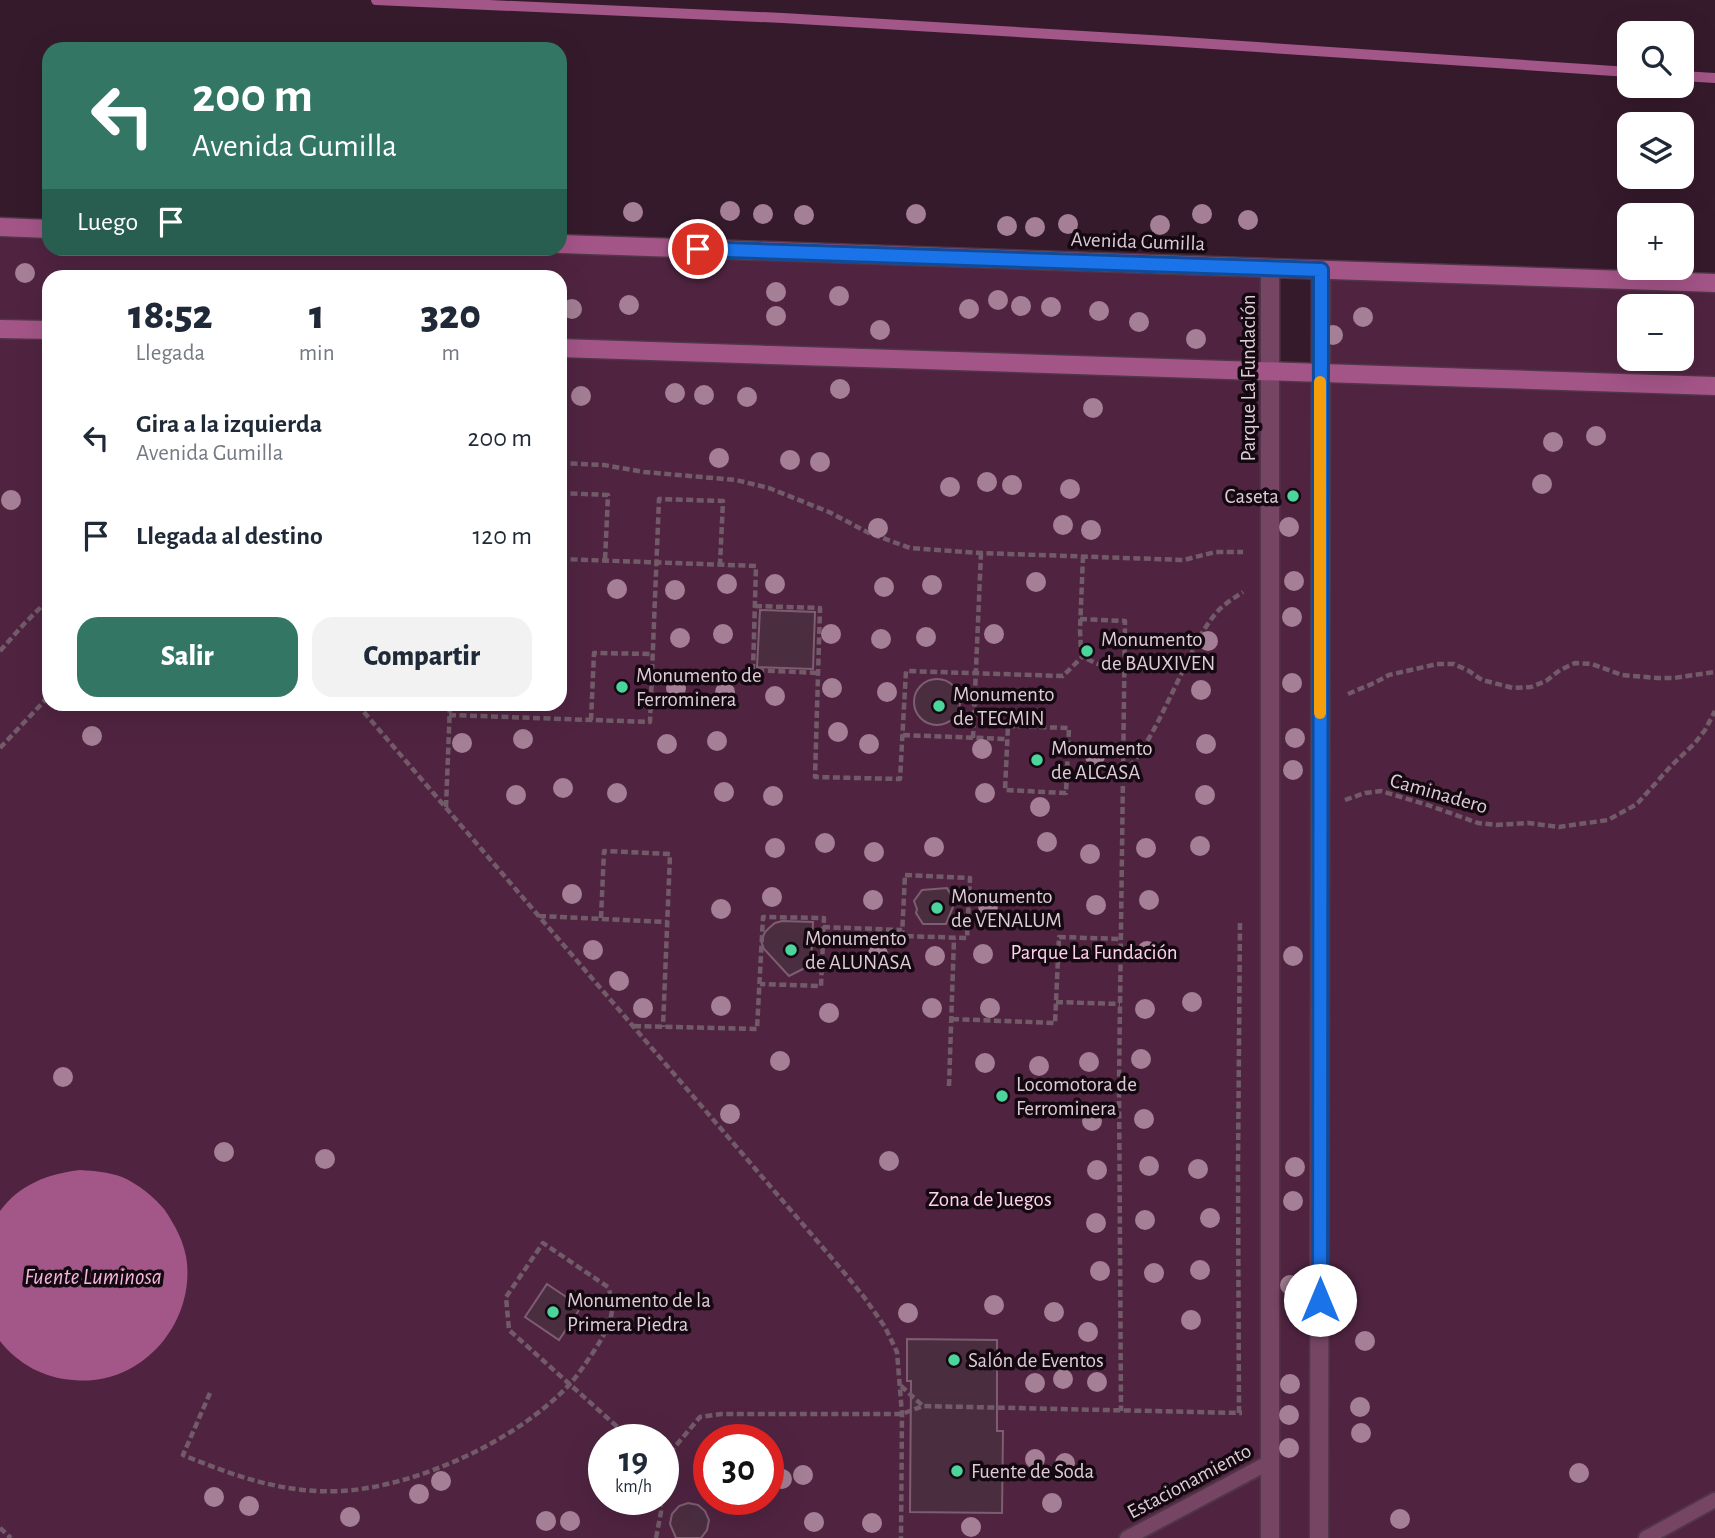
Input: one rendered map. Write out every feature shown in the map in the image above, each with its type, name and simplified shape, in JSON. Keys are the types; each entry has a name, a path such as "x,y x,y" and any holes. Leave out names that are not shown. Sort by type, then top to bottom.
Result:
{"main road":[{"path":"0,227 42,229"},
{"name":"Avenida Gumilla","path":"567,244 1715,283"},
{"path":"0,329 42,331"},
{"path":"567,348 1715,386"}],"street":[{"name":"Parque La Fundación","path":"1270,268 1270,1538"},
{"path":"1320,1538 1321,270"}],"lane":[{"name":"Estacionamiento","path":"1127,1538 1270,1462"},
{"path":"1646,1538 1715,1500"}],"path":[{"path":"567,463 736,480 769,488 829,512 869,533 910,548 1184,560 1215,552 1243,552"},
{"path":"567,493 608,495 605,560"},
{"path":"449,715 650,722 659,499 723,501 720,564"},
{"path":"973,737 981,553"},
{"path":"1083,556 1080,643 1084,655 1098,664 1124,665"},
{"path":"567,559 756,566 753,670 819,673"},
{"path":"1123,776 1139,757 1152,734 1207,625 1219,610 1243,592"},
{"path":"0,651 42,606"},
{"path":"755,606 820,608 816,777 900,779 906,671 1063,676 1084,655"},
{"path":"1080,619 1125,621 1119,1108 1121,1411"},
{"path":"591,720 594,653 653,654"},
{"path":"1320,701 1354,692 1388,675 1437,664 1454,664 1482,680 1513,688 1531,687 1546,681 1575,663 1592,664 1622,675 1657,678 1715,671"},
{"path":"0,748 42,703"},
{"path":"363,711 864,1297 885,1327 897,1352 901,1386 901,1538"},
{"path":"446,807 449,711"},
{"name":"Caminadero","path":"1320,813 1349,798 1381,792 1429,805 1478,823 1528,823 1559,827 1608,820 1643,797 1695,743 1715,711"},
{"path":"1008,726 1069,728 1066,793 1005,790 1007,739 1008,726"},
{"path":"902,735 1007,739"},
{"path":"601,918 604,851 670,854 663,1027"},
{"path":"905,875 970,878 967,938 954,938 902,936 905,875"},
{"path":"539,916 667,922"},
{"path":"634,1026 757,1029 763,916 824,918 821,986 760,984"},
{"path":"824,927 902,930"},
{"path":"952,1020 1055,1023 1059,937 1121,939"},
{"path":"949,1086 954,938"},
{"path":"1056,1002 1120,1004"},
{"path":"210,1393 183,1455 235,1475 275,1487 342,1491 385,1485 440,1467 501,1438 541,1409 569,1385 609,1324 613,1310 608,1287 543,1243 506,1297 509,1330 569,1385 614,1424"},
{"path":"901,1386 923,1406"},
{"path":"679,1442 700,1417 721,1413 902,1414 923,1406 1270,1414"},
{"path":"656,1538 660,1515"},
{"path":"0,1528 11,1538"}],"green space":[{"path":"0,233 42,234 42,256 567,256 567,250 1268,271 1267,368 567,342 567,270 42,270 42,324 0,322"},
{"path":"1325,273 1715,288 1715,380 1323,369"},
{"name":"Parque La Fundación","path":"0,329 42,330 42,711 567,711 567,348 1715,386 1715,1538 0,1538"}],"water":[{"name":"Fuente Luminosa","path":"80,1170 122,1177 150,1195 164,1209 176,1228 187,1263 187,1287 171,1330 157,1348 140,1363 119,1374 97,1380 62,1379 42,1373 15,1357 0,1341 0,1211 26,1187 57,1174"}],"building":[{"path":"760,610 815,612 813,669 757,667"},
{"path":"937,679 953,686 960,702 953,718 937,725 921,718 914,702 921,686"},
{"path":"947,888 955,902 946,924 923,924 916,913 914,901 922,890"},
{"path":"782,921 813,922 811,965 789,976 764,949 761,941 769,928"},
{"path":"547,1284 581,1307 559,1340 525,1317"},
{"path":"907,1339 997,1340 997,1431 1003,1431 1002,1513 910,1512 911,1381 907,1381"},
{"path":"693,1504 693,1515 707,1515 709,1520 707,1530 701,1538 676,1538 670,1524 672,1515 679,1515 679,1506"}],"waterway":[{"path":"376,0 783,18 1617,71"},
{"path":"1694,77 1715,78"}],"slow traffic":[{"path":"1320,382 1320,713"}],"place":[{"name":"Caseta","path":"1293,496"},
{"name":"Monumento de BAUXIVEN","path":"1087,651"},
{"name":"Monumento de Ferrominera","path":"622,687"},
{"name":"Monumento de TECMIN","path":"939,706"},
{"name":"Monumento de ALCASA","path":"1037,760"},
{"name":"Monumento de VENALUM","path":"937,908"},
{"name":"Monumento de ALUNASA","path":"791,950"},
{"name":"Locomotora de Ferrominera","path":"1002,1096"},
{"name":"Monumento de la Primera Piedra","path":"553,1312"},
{"name":"Salón de Eventos","path":"954,1360"},
{"name":"Fuente de Soda","path":"957,1471"}],"route":[{"path":"698,249 1321,270 1320,1300"}],"park label":[{"name":"Zona de Juegos","path":"990,1199"}]}
